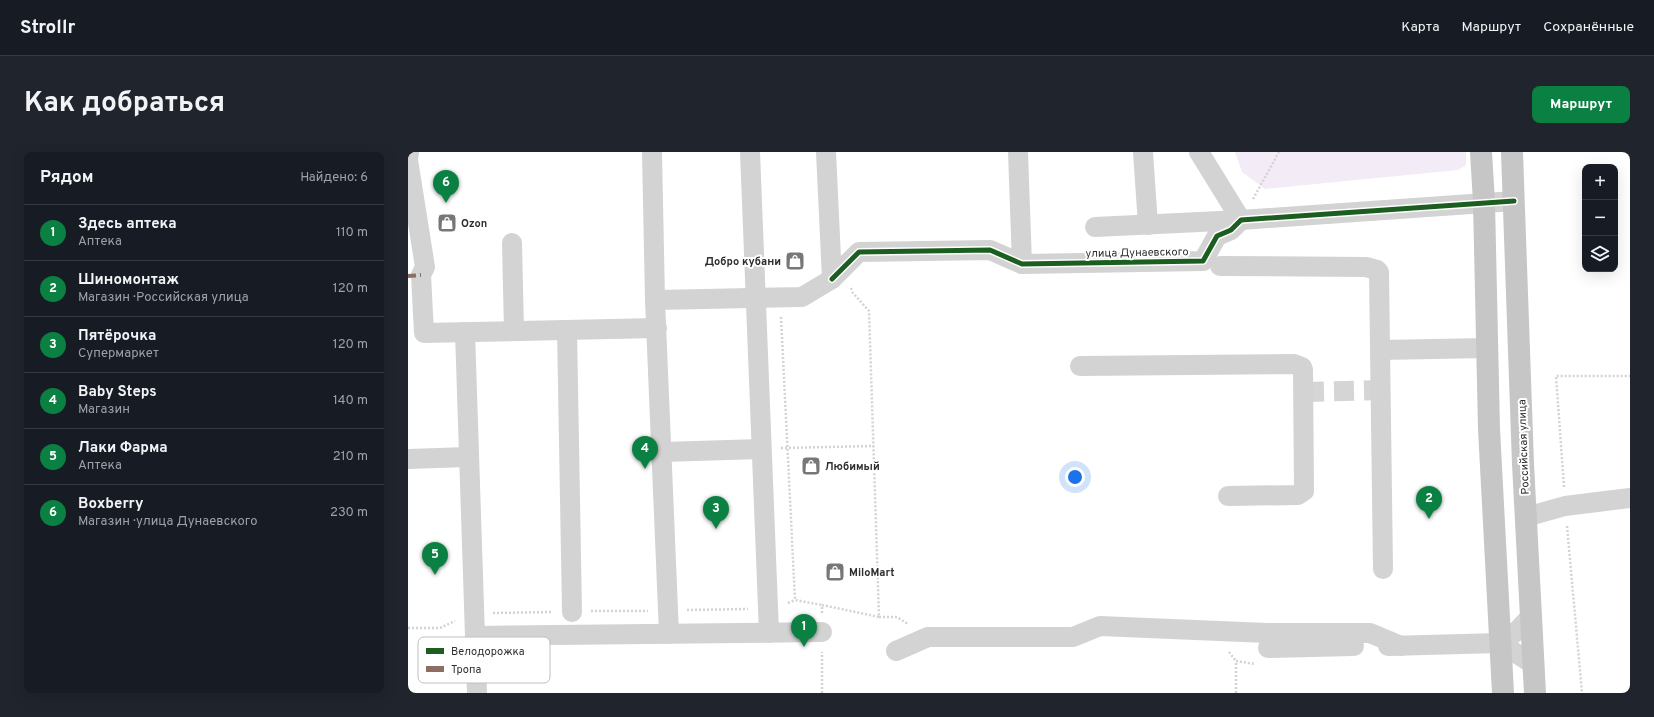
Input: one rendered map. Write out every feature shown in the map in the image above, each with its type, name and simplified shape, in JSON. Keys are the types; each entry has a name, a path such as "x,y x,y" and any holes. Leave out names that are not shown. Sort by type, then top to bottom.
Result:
{"main road":[{"path":"1481,152 1484,202 1490,437 1503,693"},
{"name":"Российская улица","path":"1512,152 1526,517 1535,693"}],"street":[{"path":"409,152 408,160 425,267 414,276 424,333 657,328"},
{"path":"652,152 656,300 669,634"},
{"path":"750,152 769,633"},
{"path":"826,152 838,273"},
{"path":"1018,152 1022,264"},
{"path":"1143,152 1148,225"},
{"path":"1199,152 1241,220"},
{"path":"1095,227 1241,220 1514,201"},
{"name":"улица Дунаевского","path":"656,300 802,297 838,273 859,252 990,250 1022,264 1203,261 1217,236 1231,230 1241,220"},
{"path":"512,243 514,331"},
{"path":"1220,266 1366,267 1377,270 1381,276 1383,570"},
{"path":"567,330 572,612"},
{"path":"465,332 475,636 822,632"},
{"path":"1381,350 1487,348"},
{"path":"1080,366 1294,364 1302,367 1304,491 1298,495 1228,496"},
{"path":"662,452 761,449"},
{"path":"408,459 468,457"},
{"path":"1526,517 1565,506 1630,498"},
{"path":"1268,648 1500,643 1517,631 1531,616"},
{"path":"896,651 928,636 1072,637 1100,626 1268,633 1370,633 1401,646"},
{"path":"1500,643 1533,664"},
{"path":"477,683 477,693"}],"path":[{"path":"1241,220 1279,152"},
{"path":"780,298 795,600 879,617 869,311 838,273"},
{"path":"1556,376 1630,376"},
{"path":"761,449 874,446"},
{"path":"822,605 822,693"},
{"path":"1236,693 1236,661 1256,664"},
{"path":"1581,677 1582,693"}],"shaded area":[{"path":"1235,152 1466,152 1466,165 1458,170 1265,189 1242,172"}],"tunnel":[{"path":"1304,392 1381,390"}],"marked path":[{"path":"408,276 421,275"}],"cycle path":[{"path":"832,279 859,252 990,250 1022,264 1203,261 1217,236 1231,230 1241,220 1514,201"}],"place":[{"name":"Boxberry","path":"446,203"},
{"name":"Ozon","path":"447,223"},
{"name":"Добро кубани","path":"795,261"},
{"name":"Любимый","path":"811,466"},
{"name":"Baby Steps","path":"645,469"},
{"name":"Шиномонтаж","path":"1429,519"},
{"name":"Пятёрочка","path":"716,529"},
{"name":"MiloMart","path":"835,572"},
{"name":"Лаки Фарма","path":"435,575"},
{"name":"Здесь аптека","path":"804,647"}]}
